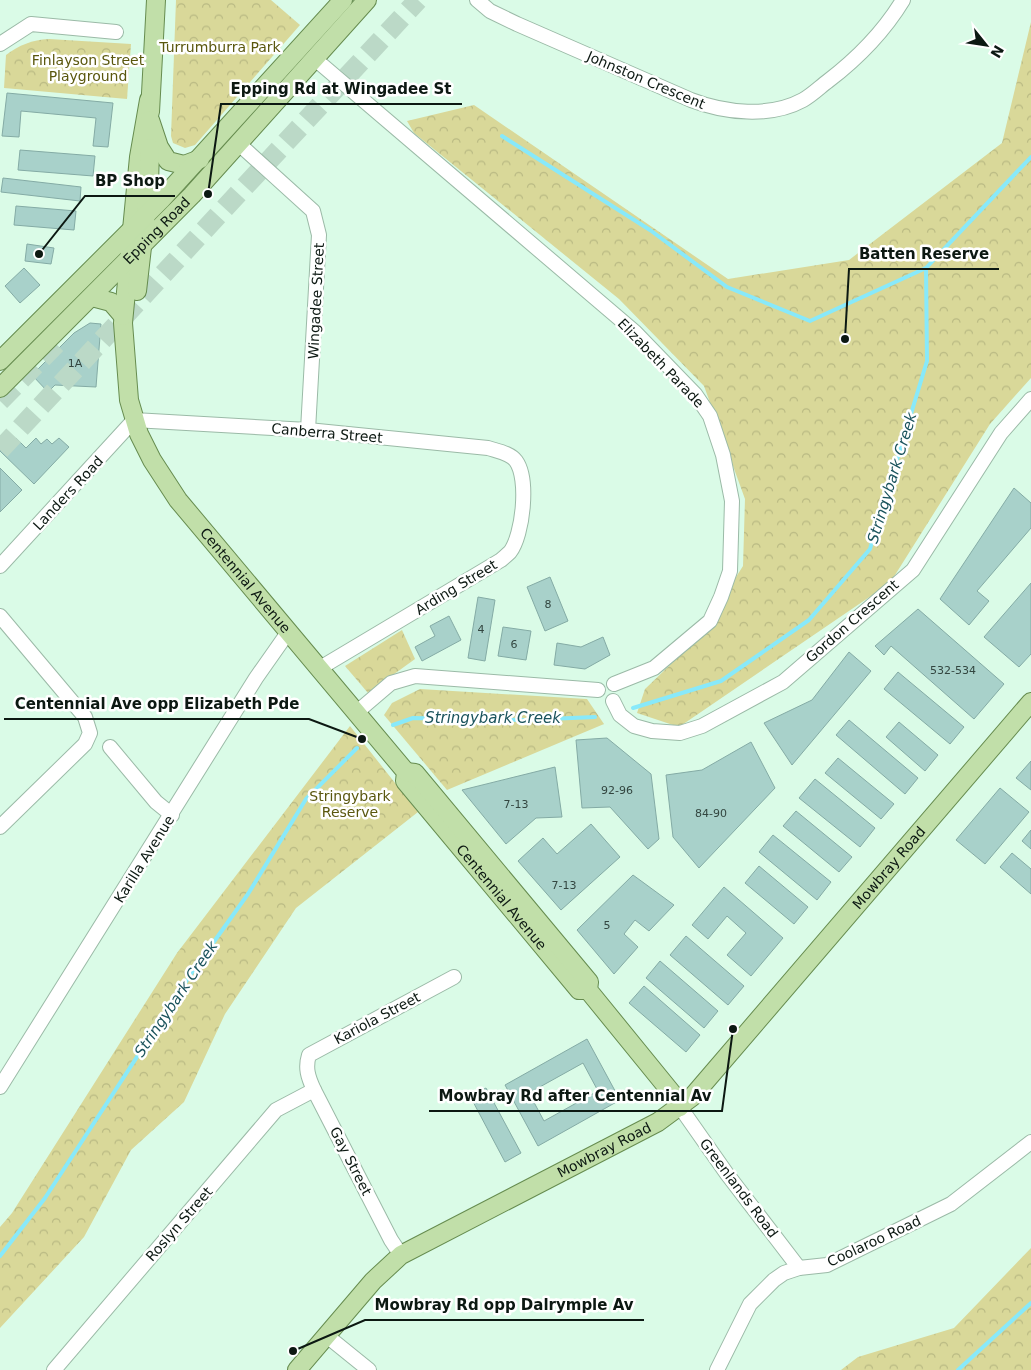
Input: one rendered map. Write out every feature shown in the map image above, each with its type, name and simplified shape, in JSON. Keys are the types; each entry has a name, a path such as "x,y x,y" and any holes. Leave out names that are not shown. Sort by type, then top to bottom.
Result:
{"main road":[{"name":"Centennial Avenue","path":"156,0 149,100 139,157 127,261 123,316 123,345 134,420 148,454 178,500 406,772 415,773 589,982 588,990 671,1092 680,1107"},
{"name":"Epping Road","path":"0,361 131,231 200,159 343,0"},
{"name":"Epping Road","path":"0,388 141,247 239,144 367,0"},
{"name":"Centennial Avenue","path":"126,368 149,186 149,100"},
{"path":"150,120 161,151 168,160 184,165 200,159"},
{"path":"92,297 112,302 123,316"},
{"name":"Mowbray Road","path":"297,1370 373,1281 402,1255 658,1122 680,1107 744,1038 1031,702"}],"street":[{"name":"Johnston Crescent","path":"477,0 490,11 517,24 710,107 756,112 803,100 856,59 884,29 902,0"},
{"path":"0,44 31,24 116,32"},
{"name":"Elizabeth Parade","path":"315,59 635,332 695,394 710,416 723,455 732,501 730,571 721,598 710,621 654,668 614,684"},
{"name":"Wingadee Street","path":"239,144 313,211 319,235 308,430"},
{"name":"Gordon Crescent","path":"612,701 620,715 634,726 652,731 680,733 702,726 782,682 913,570 1001,433 1031,399"},
{"name":"Canberra Street","path":"134,420 308,430 488,448 509,455 516,461"},
{"name":"Landers Road","path":"0,566 134,420"},
{"name":"Arding Street","path":"320,668 501,560 510,552 520,524 523,492 521,474 516,461"},
{"path":"0,616 85,717 89,728 87,742 0,827"},
{"name":"Karilla Avenue","path":"0,1087 261,671 289,632"},
{"path":"357,712 391,683 414,676 598,690 605,683 614,684 618,693 612,701 602,700 598,690"},
{"path":"110,747 156,802 172,815"},
{"name":"Kariola Street","path":"306,1064 309,1055 454,977"},
{"name":"Gay Street","path":"306,1064 308,1077 314,1090 391,1240 402,1255"},
{"name":"Roslyn Street","path":"54,1370 276,1110 314,1090"},
{"name":"Greenlands Road","path":"680,1107 727,1174 799,1268"},
{"name":"Coolaroo Road","path":"717,1370 750,1304 774,1280 784,1273 799,1268 826,1265 951,1204 1031,1142"},
{"path":"327,1336 369,1370"}],"green space":[{"name":"Turrumburra Park","path":"176,0 271,0 300,25 195,145 185,148 173,143 171,136"},
{"path":"1031,22 1031,378 990,424 890,583 679,727 637,713 645,689 696,640 743,566 745,499 704,386 619,299 414,133 407,121 474,105 728,279 849,260 1002,143"},
{"name":"Finlayson Street Playground","path":"49,39 131,44 127,99 4,88 6,55 26,44"},
{"path":"402,630 415,659 368,693 345,666"},
{"path":"420,689 587,699 604,724 447,790 384,715 392,703"},
{"name":"Stringybark Reserve","path":"350,726 418,812 296,908 225,1014 184,1102 131,1150 84,1237 0,1328 0,1227 12,1213 177,953"},
{"path":"1031,1248 1031,1370 841,1370 858,1357 954,1328"}],"building":[{"path":"7,93 113,103 108,147 93,146 96,118 21,111 19,137 2,136"},
{"path":"20,150 95,156 93,176 18,170"},
{"path":"3,178 81,187 80,201 1,192"},
{"path":"16,206 76,211 74,230 14,225"},
{"path":"27,244 54,248 51,264 25,261"},
{"path":"24,268 40,285 20,303 5,286"},
{"path":"90,323 101,324 96,387 55,385 48,392 32,375 74,333"},
{"path":"16,438 26,448 36,438 41,444 47,439 52,444 59,438 69,447 34,484 0,451 2,440 8,446"},
{"path":"0,468 22,490 0,512"},
{"path":"1014,488 1031,503 1031,528 977,591 989,601 969,625 940,599"},
{"path":"550,577 568,621 545,631 527,587"},
{"path":"1031,583 1031,654 1019,667 984,637"},
{"path":"478,597 495,600 485,661 468,658"},
{"path":"918,609 1004,684 974,719 891,646 884,655 875,646"},
{"path":"449,616 461,640 422,661 415,647 435,636 430,626"},
{"path":"503,627 531,631 526,660 498,656"},
{"path":"603,637 610,655 585,669 554,665 557,643 581,647"},
{"path":"849,652 871,671 792,765 764,723 812,700"},
{"path":"898,672 964,727 950,744 884,689"},
{"path":"849,720 918,778 905,794 836,735"},
{"path":"899,722 938,755 925,771 886,737"},
{"path":"607,738 651,774 659,839 648,849 610,807 582,808 576,740"},
{"path":"751,742 775,788 699,868 673,837 666,775 702,770"},
{"path":"838,758 894,804 881,819 825,773"},
{"path":"1031,761 1031,790 1016,778"},
{"path":"555,767 562,817 536,818 506,844 462,790"},
{"path":"815,779 875,828 860,847 799,798"},
{"path":"1000,788 1029,812 985,864 956,840"},
{"path":"796,811 852,857 839,872 783,826"},
{"path":"591,824 620,857 561,910 518,861 543,838 557,854"},
{"path":"1031,830 1031,849 1022,841"},
{"path":"773,835 831,882 817,900 759,852"},
{"path":"1012,853 1031,869 1031,894 1000,867"},
{"path":"759,866 808,907 794,924 745,883"},
{"path":"633,875 674,905 649,931 635,920 624,934 638,947 614,974 577,930"},
{"path":"724,887 783,938 751,976 727,955 746,933 727,916 708,939 692,925"},
{"path":"686,936 744,986 728,1005 670,955"},
{"path":"660,961 718,1011 704,1028 646,978"},
{"path":"644,986 700,1035 686,1052 629,1003"},
{"path":"587,1039 620,1100 538,1146 505,1085","holes":["583,1063 598,1091 544,1121 529,1093"]},
{"path":"486,1088 521,1153 505,1162 470,1096"}],"waterway":[{"path":"502,136 650,230 727,287 810,321 926,268"},
{"name":"Stringybark Creek","path":"633,708 721,681 809,620 870,549 927,361 926,268 1031,157"},
{"name":"Stringybark Creek","path":"393,725 413,718 525,720 595,717"},
{"name":"Stringybark Creek","path":"0,1256 45,1198 193,971 248,894 306,799 357,748"},
{"path":"958,1370 1031,1303"}],"tunnel":[{"path":"0,450 418,0"},
{"path":"0,401 58,342"}],"place":[{"name":"Epping Rd at Wingadee St","path":"208,194"},
{"name":"BP Shop","path":"39,254"},
{"name":"Batten Reserve","path":"845,339"},
{"name":"Centennial Ave opp Elizabeth Pde","path":"362,739"},
{"name":"Mowbray Rd after Centennial Av","path":"733,1029"},
{"name":"Mowbray Rd opp Dalrymple Av","path":"293,1351"}]}
